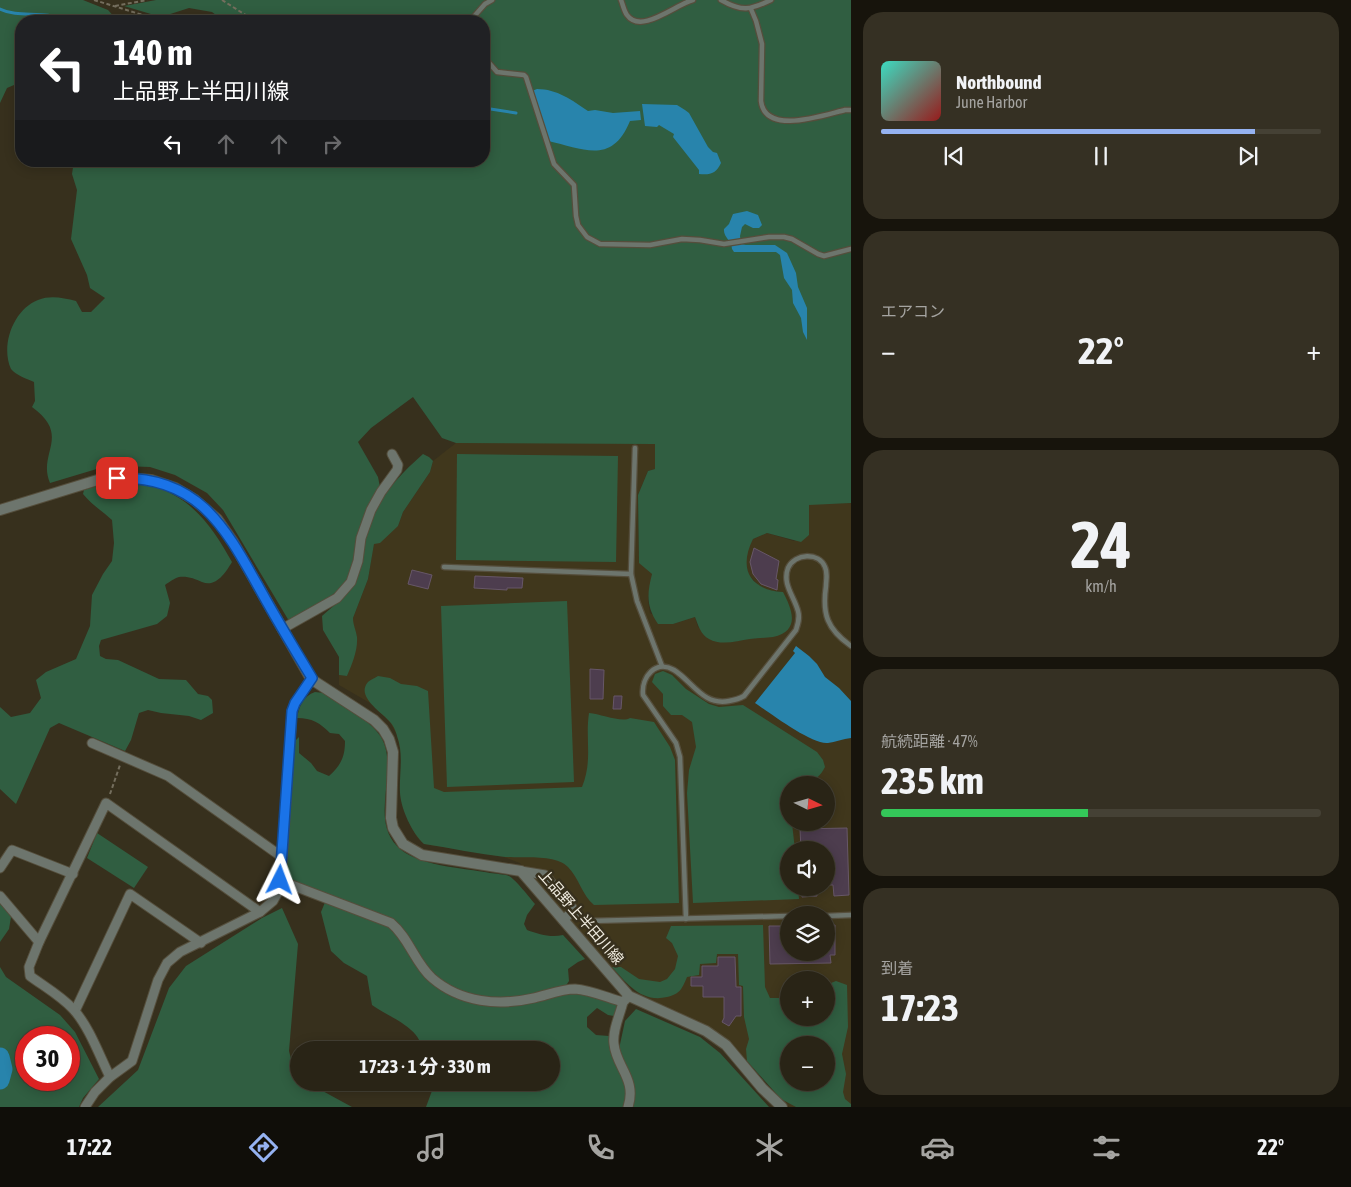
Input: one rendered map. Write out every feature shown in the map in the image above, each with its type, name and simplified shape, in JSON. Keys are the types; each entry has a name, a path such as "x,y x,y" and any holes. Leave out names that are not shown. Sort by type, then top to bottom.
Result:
{"street":[{"path":"282,629 337,598 351,582 358,561 361,538 372,510 381,492 397,470 398,464 392,454"},
{"name":"上品野上半田川線","path":"0,510 104,478 144,480 175,488 195,500 217,519 233,542 312,678 374,720 383,729 389,739 393,752 391,818 393,828 403,844 422,855 521,871 626,999 706,1031 726,1045 762,1088 782,1107"},
{"path":"85,1107 95,1092 110,1077 132,1061 158,980 167,963 180,952 260,912 273,902 278,892 280,880 292,711 295,703 312,678"},
{"path":"92,743 168,776 282,856"},
{"path":"110,1077 75,1011 61,998 30,976 29,967 39,942 106,803 260,912"},
{"path":"0,868 12,850 73,874"},
{"path":"521,871 545,875 574,910 563,920"},
{"path":"280,880 391,923 400,931 432,978 454,992 469,998 484,1002 516,1002 566,990 576,990 626,999 614,1036 614,1045 628,1079 630,1100 628,1107"},
{"path":"75,1011 130,894 200,942"},
{"path":"0,896 39,942"}],"lane":[{"path":"475,15 485,4 492,0"},
{"path":"621,0 626,14 639,22 659,17 692,0"},
{"path":"721,0 731,6 751,9 771,0"},
{"path":"751,9 762,44 761,100 764,111 774,117 796,122 851,110"},
{"path":"490,63 498,72 524,75 526,77 554,164 574,185 576,216 583,232 592,241 600,244 650,244 682,239 724,244 769,237 784,237 792,239 824,256 851,249"},
{"path":"636,448 631,574 637,601 662,666"},
{"path":"686,919 680,757 676,743 643,695 642,687 648,674 654,668 662,666 674,670 698,693 716,702 739,699 744,696 796,630 799,612 786,584 786,573 790,564 804,556 813,556 820,560 826,568 824,600 827,620 851,646"},
{"path":"444,567 631,574"},
{"path":"574,910 588,921 780,916"},
{"path":"835,916 851,915"}],"path":[{"path":"94,0 143,15"},
{"path":"114,6 147,0"},
{"path":"222,0 246,15"},
{"path":"106,803 123,756"}],"shaded area":[{"path":"456,443 655,443 655,469 648,471 638,495 639,562 652,574 648,600 650,613 673,624 695,617 698,627 730,642 755,638 783,592 769,591 758,585 749,575 746,552 753,539 767,533 794,541 809,535 809,504 851,503 851,1107 789,1107 730,1042 716,1031 639,994 628,985 533,880 520,863 504,857 424,844 417,837 410,825 401,800 401,753 397,735 390,722 370,703 339,685 339,675 347,676 357,637 353,618 368,579 374,543 398,526 403,512 430,472 433,461"}],"green space":[{"path":"0,0 83,0 108,10 112,15 15,15 15,85 7,88 0,103"},
{"path":"156,0 851,0 851,503 809,505 809,535 801,542 767,533 753,539 747,560 750,576 762,587 783,592 789,605 792,619 788,630 773,637 724,643 706,637 700,630 695,617 673,624 658,624 651,611 649,600 652,574 639,563 638,495 648,471 655,469 655,444 456,443 442,438 413,397 371,428 358,442 378,477 380,487 348,578 329,598 289,621 223,510 207,493 175,475 150,467 121,466 100,468 50,483 47,463 52,436 50,427 44,417 32,407 35,401 34,382 11,369 7,349 11,329 16,319 22,311 38,300 52,297 76,301 82,312 91,312 105,298 90,288 87,275 71,239 77,190 72,174 73,167 490,167 490,15 216,15 212,12 189,8 167,15 154,15 124,6"},
{"path":"423,454 433,461 430,472 403,512 398,526 380,543 374,544 368,579 353,618 357,637 356,652 347,676 339,675 339,657 323,630 322,616 344,597 354,583 370,523 381,500 404,472"},
{"path":"457,454 618,456 616,562 456,560"},
{"path":"107,483 149,486 177,496 199,514 217,537 232,562 220,578 212,583 182,577 170,581 165,585 170,603 167,616 157,624 101,640 99,646 100,656 106,659 118,660 159,679 186,680 198,694 208,696 212,700 213,713 201,720 189,716 148,710 139,713 131,740 125,751 59,723 50,728 16,804 0,789 0,707 11,717 30,713 41,698 36,680 46,672 76,659 90,626 92,595 112,561 114,543 112,520 83,494 84,490"},
{"path":"567,601 574,782 447,787 441,606"},
{"path":"663,671 672,675 686,689 709,704 719,707 743,705 817,752 823,760 825,767 818,776 780,776 780,831 793,831 794,841 780,841 780,896 799,896 799,899 693,903 687,793 689,770 696,747 692,722 682,715 671,715 663,706 663,694 652,682 655,674"},
{"path":"378,676 390,678 401,684 417,686 428,691 434,788 444,792 582,787 588,759 589,713 617,719 630,718 654,722 670,747 675,760 679,903 594,905 586,896 572,871 563,863 555,860 547,858 505,857 424,844 411,827 402,806 400,793 400,750 396,732 391,723 367,699 365,693 368,682"},
{"path":"315,692 324,693 355,713 370,724 381,737 386,750 388,764 385,821 389,834 397,846 405,853 427,862 505,875 512,878 535,904 527,915 524,924 527,930 549,936 563,935 585,959 568,969 569,981 565,987 514,999 471,995 449,986 431,973 394,922 284,877 295,741 299,737 299,753 317,771 329,776 337,768 344,752 345,741 339,734 330,733 311,720 297,718 302,702 307,696"},
{"path":"97,833 148,867 134,888 87,858"},
{"path":"326,900 388,925 398,932 421,969 469,1001 572,993 583,994 617,1004 618,1007 614,1016 608,1015 597,1008 587,1017 587,1027 596,1035 609,1036 614,1055 624,1079 626,1096 624,1107 426,1107 432,1091 560,1091 560,1041 419,1041 410,1029 372,1005 367,976 344,963 331,951 321,912"},
{"path":"0,902 11,917 9,929 0,942"},
{"path":"282,908 298,944 289,1051 290,1091 323,1091 352,1107 98,1107 138,1070 169,988 186,966 262,918"},
{"path":"763,925 765,987 770,998 780,998 780,1026 835,1026 835,981 847,985 848,1027 842,1054 846,1074 843,1092 845,1099 851,1104 851,1107 796,1107 781,1099 747,1061 746,1049 749,1039 744,1017 743,986 739,985 738,954 717,954 716,963 700,964 699,975 687,977 678,993 658,998 643,995 636,991 612,967 621,967 639,979 660,982 667,979 675,969 678,956 672,943 666,938 671,926"},
{"path":"0,967 6,977 60,1015 70,1026 15,1026 15,1091 80,1091 80,1042 99,1079 83,1098 79,1107 0,1107"},
{"path":"636,1009 700,1037 720,1053 769,1107 631,1107 631,1077 619,1049 625,1021"}],"water":[{"path":"537,89 558,93 588,111 595,110 613,113 640,111 641,120 630,121 623,135 615,144 606,149 585,150 548,141 532,91"},
{"path":"642,104 677,105 689,113 708,147 717,153 721,163 717,170 709,174 699,174 699,170 673,137 674,134 659,125 657,127 645,126"},
{"path":"747,211 758,215 762,225 759,228 753,228 745,224 742,227 740,236 741,244 775,245 787,253 796,273 798,287 807,308 807,340 803,332 801,318 793,303 792,290 784,278 780,255 776,252 734,252 725,234 724,229 729,224 733,214"},
{"path":"796,646 817,664 825,677 851,701 851,738 828,743 812,739 791,728 755,703 795,653 793,651"}],"building":[{"path":"754,548 779,561 776,579 778,580 777,590 761,584 753,574 750,562"},
{"path":"412,570 432,575 428,589 408,584"},
{"path":"475,576 523,578 522,588 507,588 507,590 474,588"},
{"path":"590,669 604,670 603,699 590,699"},
{"path":"614,696 622,696 621,709 613,709"},
{"path":"835,828 847,828 849,895 835,896 835,841 801,841 800,831 835,831"},
{"path":"769,926 780,926 780,961 831,961 831,963 770,964"},
{"path":"718,957 735,957 736,987 741,987 741,1016 736,1016 729,1026 722,1022 724,1018 724,997 703,997 703,986 691,986 691,977 702,977 702,966 718,966"}],"waterway":[{"path":"0,9 8,12 41,15"},
{"path":"41,15 49,15"},
{"path":"490,109 516,113"},
{"path":"0,1057 3,1069 0,1080"}],"route":[{"path":"117,478 151,480 175,488 195,500 217,519 233,542 312,678 295,703 292,711 280,880"}]}
